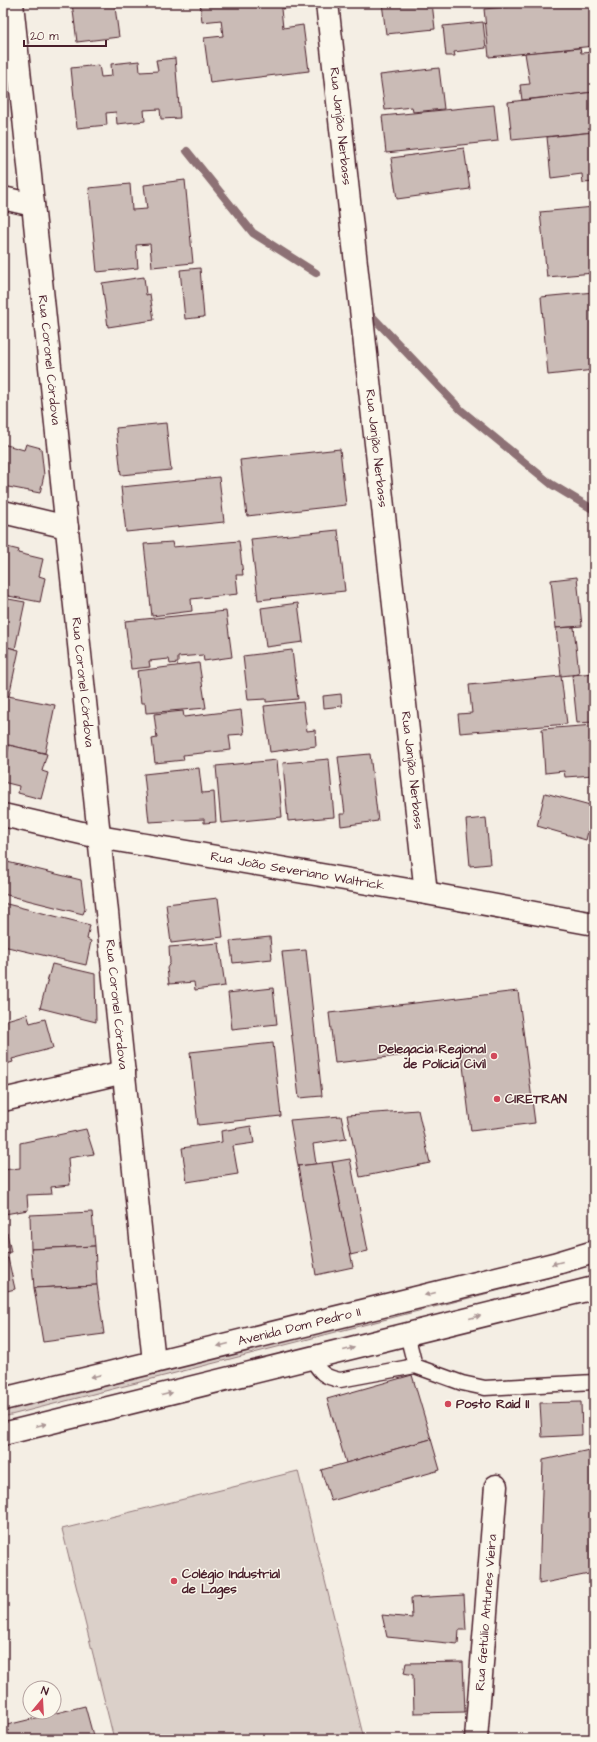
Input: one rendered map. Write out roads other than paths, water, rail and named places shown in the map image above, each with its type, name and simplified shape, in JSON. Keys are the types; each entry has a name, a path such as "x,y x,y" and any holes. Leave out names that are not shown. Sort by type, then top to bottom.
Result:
{"street":[{"name":"Rua Coronel Córdova","path":"12,3 154,1362"},
{"name":"Rua Janjão Nerbass","path":"327,3 426,893"},
{"path":"3,198 33,204"},
{"path":"3,512 67,527"},
{"name":"Rua João Severiano Waltrick","path":"3,815 99,837 426,893 594,924"},
{"path":"3,1100 124,1072"},
{"name":"Avenida Dom Pedro II","path":"3,1399 554,1264 594,1252"},
{"path":"3,1434 594,1288"},
{"name":"Rua Getúlio Antunes Vieira","path":"476,1739 496,1486"}],"lane":[{"path":"407,1334 415,1366"},
{"path":"311,1358 321,1372 328,1378 340,1380 415,1366 462,1384 485,1388 594,1382"}],"waterway":[{"path":"187,151 253,233 316,273"},
{"path":"369,313 461,410 551,484 594,510"}],"place":[{"name":"Delegacia Regional de Polícia Civil","path":"494,1056"},
{"name":"CIRETRAN","path":"497,1099"},
{"name":"Posto Raid II","path":"448,1404"},
{"name":"Colégio Industrial de Lages","path":"174,1581"}]}
